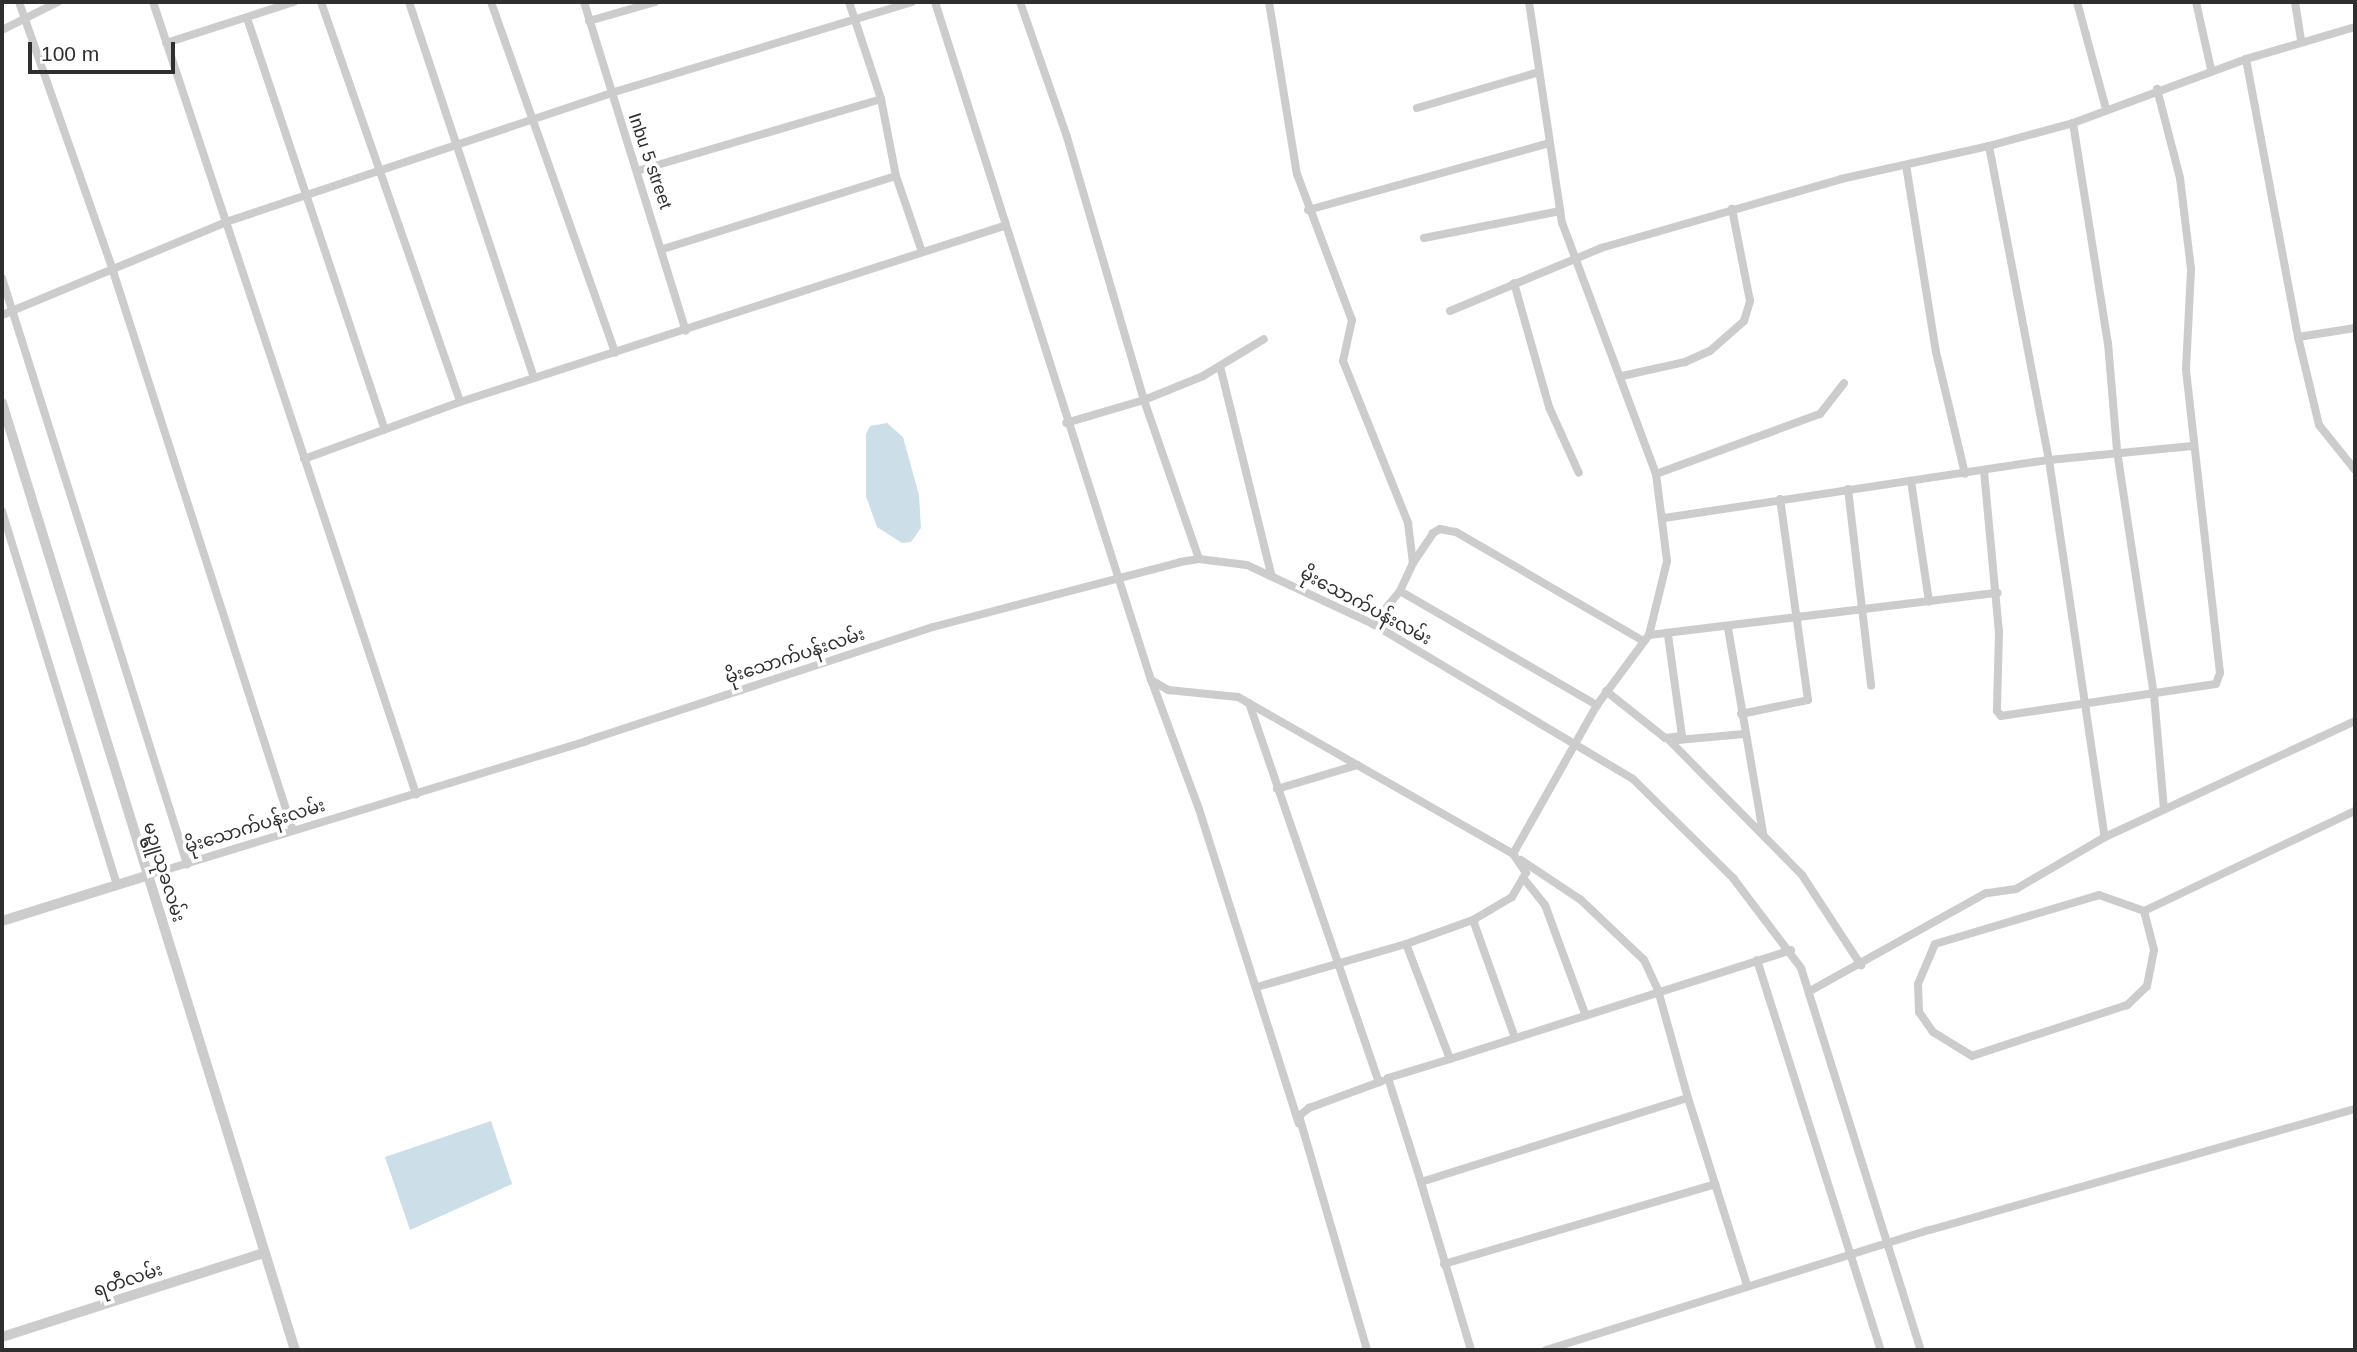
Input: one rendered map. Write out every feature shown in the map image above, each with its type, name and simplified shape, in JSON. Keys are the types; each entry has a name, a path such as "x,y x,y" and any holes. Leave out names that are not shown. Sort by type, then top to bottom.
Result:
{"street":[{"path":"19,2 112,268 293,831"},
{"path":"2,30 58,2"},
{"path":"153,2 416,794"},
{"path":"166,43 294,2"},
{"path":"321,2 384,171 460,402"},
{"path":"409,2 460,146 534,378"},
{"path":"491,2 615,353"},
{"name":"Inbu 5 street","path":"584,2 636,171 663,248 686,331"},
{"path":"589,21 655,2"},
{"path":"849,2 881,99 897,176 922,252"},
{"path":"2,315 226,222 460,146 611,93 912,2"},
{"path":"935,2 1115,576 1199,809 1257,987 1367,1350"},
{"path":"1020,2 1067,137 1144,400 1199,559"},
{"path":"1269,2 1297,174 1308,210 1353,320 1343,360 1408,523 1413,562"},
{"path":"1513,854 1597,705 1646,638 1667,561 1664,519 1656,474 1622,376 1572,259 1560,211 1529,2"},
{"path":"2077,2 2106,109"},
{"path":"2196,2 2211,69"},
{"path":"2295,2 2301,40"},
{"path":"247,18 385,430"},
{"path":"1450,311 1572,259 1732,209 2073,123 2211,69 2301,40 2355,27"},
{"path":"2246,58 2298,337 2319,425 2355,470"},
{"path":"1417,108 1539,72"},
{"path":"1984,471 1997,593 1998,714 2005,717 2154,695 2212,685 2219,680 2192,446 2185,327 2190,268 2180,178 2157,89"},
{"path":"636,171 881,99"},
{"path":"2073,123 2108,343 2117,451 2154,695 2164,810"},
{"path":"1308,210 1550,143"},
{"path":"1990,146 2049,460 2082,704 2105,837"},
{"path":"1906,165 1933,340 1965,474"},
{"path":"663,248 897,176"},
{"path":"1622,376 1685,362 1710,351 1744,321 1750,301 1732,209"},
{"path":"1424,237 1560,211"},
{"path":"304,459 460,402 1004,226"},
{"path":"2,278 187,863"},
{"path":"1514,284 1549,407 1579,473"},
{"path":"2298,337 2355,328"},
{"path":"1066,423 1144,400 1220,366 1264,340"},
{"path":"1220,366 1271,574"},
{"path":"1656,474 1820,414 1844,383"},
{"name":"မဥ္ဇူသုခလမ်း","path":"2,402 295,1350"},
{"path":"1664,519 1780,499 2049,460 2117,451 2192,446"},
{"path":"1911,481 1929,602"},
{"path":"1848,489 1871,686"},
{"path":"1741,714 1808,700 1780,499"},
{"path":"2,511 117,885"},
{"path":"1373,624 1400,591 1413,562 1433,533 1440,529 1456,532 1646,638 1997,593"},
{"name":"မိုးသောက်ပန်းလမ်း","path":"2,920 416,794 933,627 1115,576 1199,559 1247,565 1373,624 1633,779 1662,804 1733,878 1791,950 1810,990 1921,1350"},
{"path":"1400,591 1597,705"},
{"path":"1728,628 1744,734 1764,833"},
{"path":"1668,635 1682,734 1672,740"},
{"path":"1151,680 1167,690 1220,693 1249,703 1513,854 1615,928 1644,960 1658,990 1688,1098 1747,1285"},
{"path":"1606,691 1672,740 1764,833 1802,875 1861,965"},
{"path":"1249,703 1379,1082"},
{"path":"1810,990 1861,965 1986,893 2017,889 2105,837 2355,721"},
{"path":"1672,740 1744,734"},
{"path":"1277,789 1357,765"},
{"path":"2144,911 2154,950 2147,986 2127,1005 1972,1056 1933,1031 1919,1012 1918,984 1935,944 2099,895 2144,911 2355,811"},
{"path":"1257,987 1406,944 1473,920 1512,897 1524,879 1525,868 1513,854"},
{"path":"1524,879 1545,905 1585,1014"},
{"path":"1473,920 1515,1038"},
{"path":"1406,944 1450,1059"},
{"path":"1299,1124 1299,1116 1309,1108 1388,1078 1658,990 1791,950"},
{"path":"1757,960 1853,1253 1881,1350"},
{"path":"1388,1078 1471,1350"},
{"path":"1421,1182 1688,1098"},
{"path":"1546,1350 1853,1253 1889,1245 2355,1109"},
{"path":"1444,1264 1715,1184"},
{"name":"ရတီလမ်း","path":"2,1337 264,1253"}],"water":[{"path":"887,423 903,437 919,495 921,528 911,542 902,543 877,527 866,496 866,434 870,426"},
{"path":"491,1121 512,1184 410,1230 385,1157"}]}
